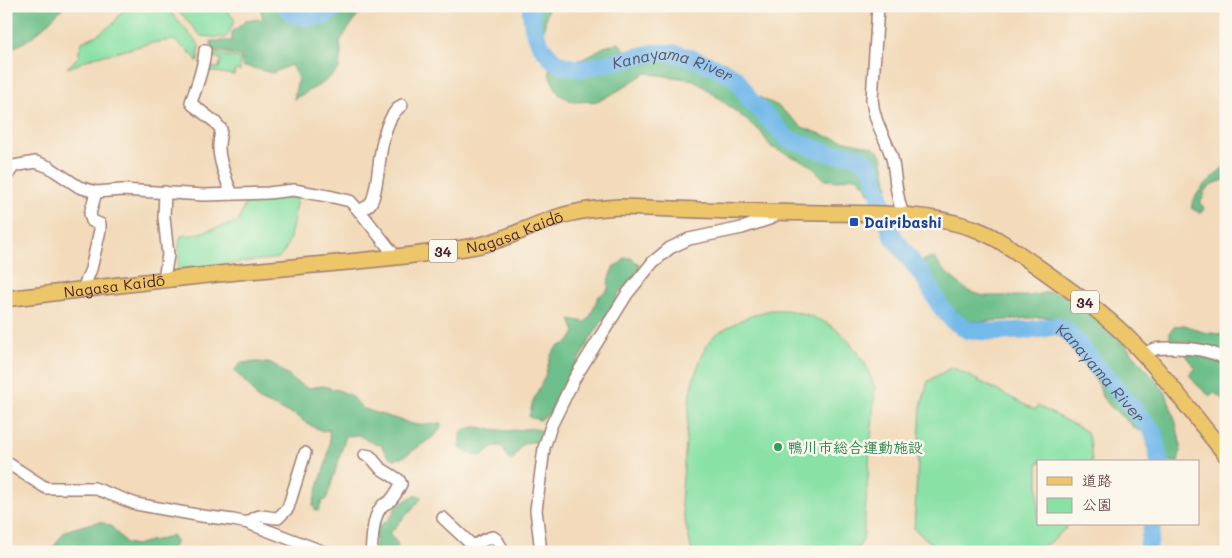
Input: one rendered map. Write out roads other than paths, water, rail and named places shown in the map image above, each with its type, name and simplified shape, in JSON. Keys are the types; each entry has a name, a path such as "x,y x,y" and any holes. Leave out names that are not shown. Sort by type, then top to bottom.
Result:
{"main road":[{"name":"Nagasa Kaidō","path":"6,299 164,279 396,256 481,245 556,217 591,209 622,207 901,215"},
{"name":"34","path":"901,215 962,224 978,230 995,238 1056,280 1125,335 1226,455"}],"street":[{"path":"878,6 872,99 874,116 888,146 892,160 901,215"},
{"path":"205,50 196,90 191,102 215,122 220,129 220,155 232,194"},
{"path":"359,211 369,205 374,198 382,141 392,115 402,105"},
{"path":"6,177 14,166 36,162 79,187 96,192 122,190 232,194 294,190 350,202 396,256"},
{"path":"83,290 91,269 100,230 100,224 92,221 90,214 96,192"},
{"path":"164,279 168,255 164,217 165,192"},
{"path":"541,552 536,510 544,448 551,426 574,379 627,294 652,262 670,248 689,240 755,224 769,219 782,211"},
{"path":"1143,355 1158,348 1193,348 1214,352 1226,358"},
{"path":"248,523 254,517 278,518 288,508 305,453"},
{"path":"365,455 370,456 380,468 399,480 401,484 391,500 382,506 378,515 373,527 371,552"},
{"path":"6,462 46,488 94,488 136,504 248,523 324,552"},
{"path":"443,518 473,546 493,536 504,552"}],"waterway":[{"name":"Kanayama River","path":"285,6 291,13 305,17 324,16 339,6"},
{"name":"Kanayama River","path":"532,6 533,28 541,46 553,60 564,66 581,69 654,53 672,53 688,57 715,67 736,78 750,100 788,139 832,154 856,156 866,162 873,171 892,235 925,279 940,306 952,320 968,330 995,332 1032,330 1057,326 1068,332 1154,433 1159,460"},
{"name":"Kanayama River","path":"1147,552 1153,526"}],"place":[{"name":"Dairibashi","path":"854,222"},
{"name":"鴨川市総合運動施設","path":"778,447"}]}
